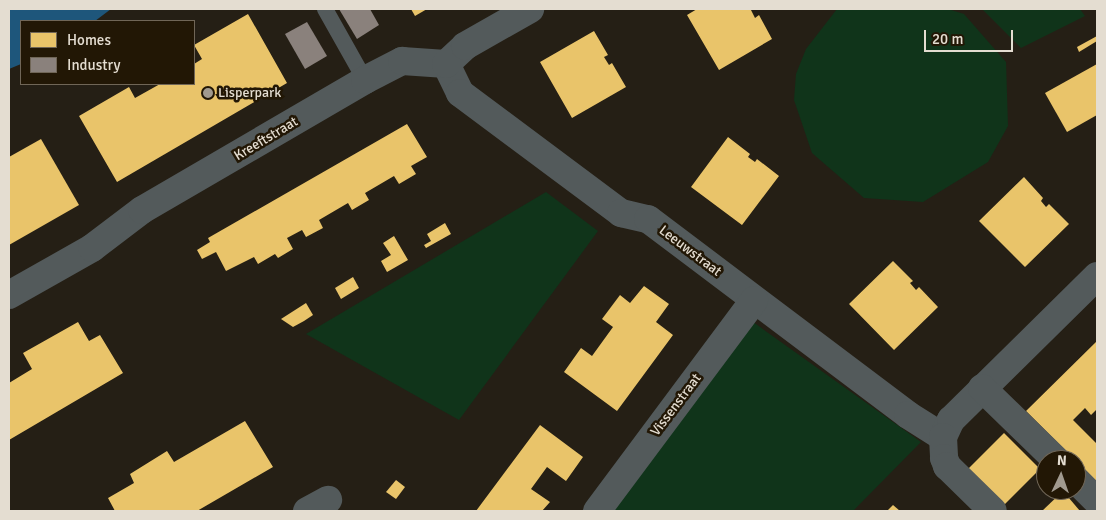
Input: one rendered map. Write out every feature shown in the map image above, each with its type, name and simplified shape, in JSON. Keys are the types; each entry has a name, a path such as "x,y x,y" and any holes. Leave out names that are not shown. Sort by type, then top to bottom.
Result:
{"street":[{"path":"446,64 465,46 530,9"},
{"name":"Kreeftstraat","path":"9,295 92,248 142,210 366,80 402,61 446,64"},
{"name":"Leeuwstraat","path":"446,64 460,93 621,213 648,219 908,414 943,437"},
{"path":"994,511 948,466 944,458 943,437 950,420 1097,276"},
{"name":"Vissenstraat","path":"597,511 754,300"},
{"path":"982,388 1046,450"},
{"path":"1086,490 1097,501"}],"lane":[{"path":"325,9 366,80"}],"green space":[{"path":"837,9 948,9 964,14 1006,62 1008,126 988,162 923,202 864,198 812,153 794,100 796,74 806,49"},
{"path":"982,9 1080,9 1085,16 1021,48"},
{"path":"546,192 598,231 459,420 306,334"},
{"path":"753,322 921,442 853,511 609,511"}],"water":[{"path":"9,9 111,9 96,20 20,20 20,64 9,69"}],"building: Homes":[{"path":"411,9 427,9 415,16"},
{"path":"697,9 753,9 751,10 755,18 759,15 772,39 719,70 687,15"},
{"name":"Lisperpark","path":"248,14 287,83 117,182 79,116 129,87 135,98 158,85 195,85 195,63 202,59 195,44"},
{"path":"594,31 608,55 604,57 609,65 612,63 626,87 572,118 540,62"},
{"path":"1097,36 1097,41 1079,52 1077,47"},
{"path":"1097,64 1097,115 1067,132 1045,93"},
{"path":"407,124 427,157 411,166 416,174 399,184 394,176 365,193 369,200 352,210 348,203 319,220 323,228 306,237 302,230 287,238 293,249 278,258 275,254 258,264 254,257 226,271 216,252 202,259 197,250 210,242 208,238"},
{"path":"728,137 750,154 748,157 755,162 757,159 779,176 742,225 691,187"},
{"path":"41,139 79,205 9,245 9,157"},
{"path":"1024,177 1043,198 1041,201 1046,207 1049,204 1069,224 1025,267 979,221"},
{"path":"445,223 451,234 426,248 424,245 431,241 427,234"},
{"path":"394,236 408,260 387,272 381,261 391,255 383,243"},
{"path":"893,261 913,281 910,283 916,290 919,287 938,307 894,350 849,304"},
{"path":"353,277 359,288 341,299 335,288"},
{"path":"644,286 669,304 656,322 673,335 617,411 564,372 581,348 592,356 613,327 602,319 620,295 630,303"},
{"path":"306,303 313,315 304,321 293,327 281,319"},
{"path":"78,322 89,341 100,335 123,373 9,440 9,383 32,369 23,353"},
{"path":"1097,341 1097,409 1091,415 1085,408 1073,420 1097,444 1097,482 1086,471 1086,450 1065,450 1026,411"},
{"path":"245,421 273,467 197,511 115,511 108,498 134,483 130,474 167,451 174,462"},
{"path":"540,425 583,457 566,481 547,467 531,489 550,502 542,511 476,511"},
{"path":"1004,433 1036,465 1036,473 1002,507 966,471"},
{"path":"396,480 405,487 396,499 386,492"},
{"path":"1054,500 1071,500 1080,511 1042,511"},
{"path":"893,505 900,511 887,511"}],"building: Industry":[{"path":"339,9 370,9 379,25 357,39"},
{"path":"307,22 327,56 305,69 285,34"}],"place":[{"name":"Lisperpark","path":"208,93"}]}
